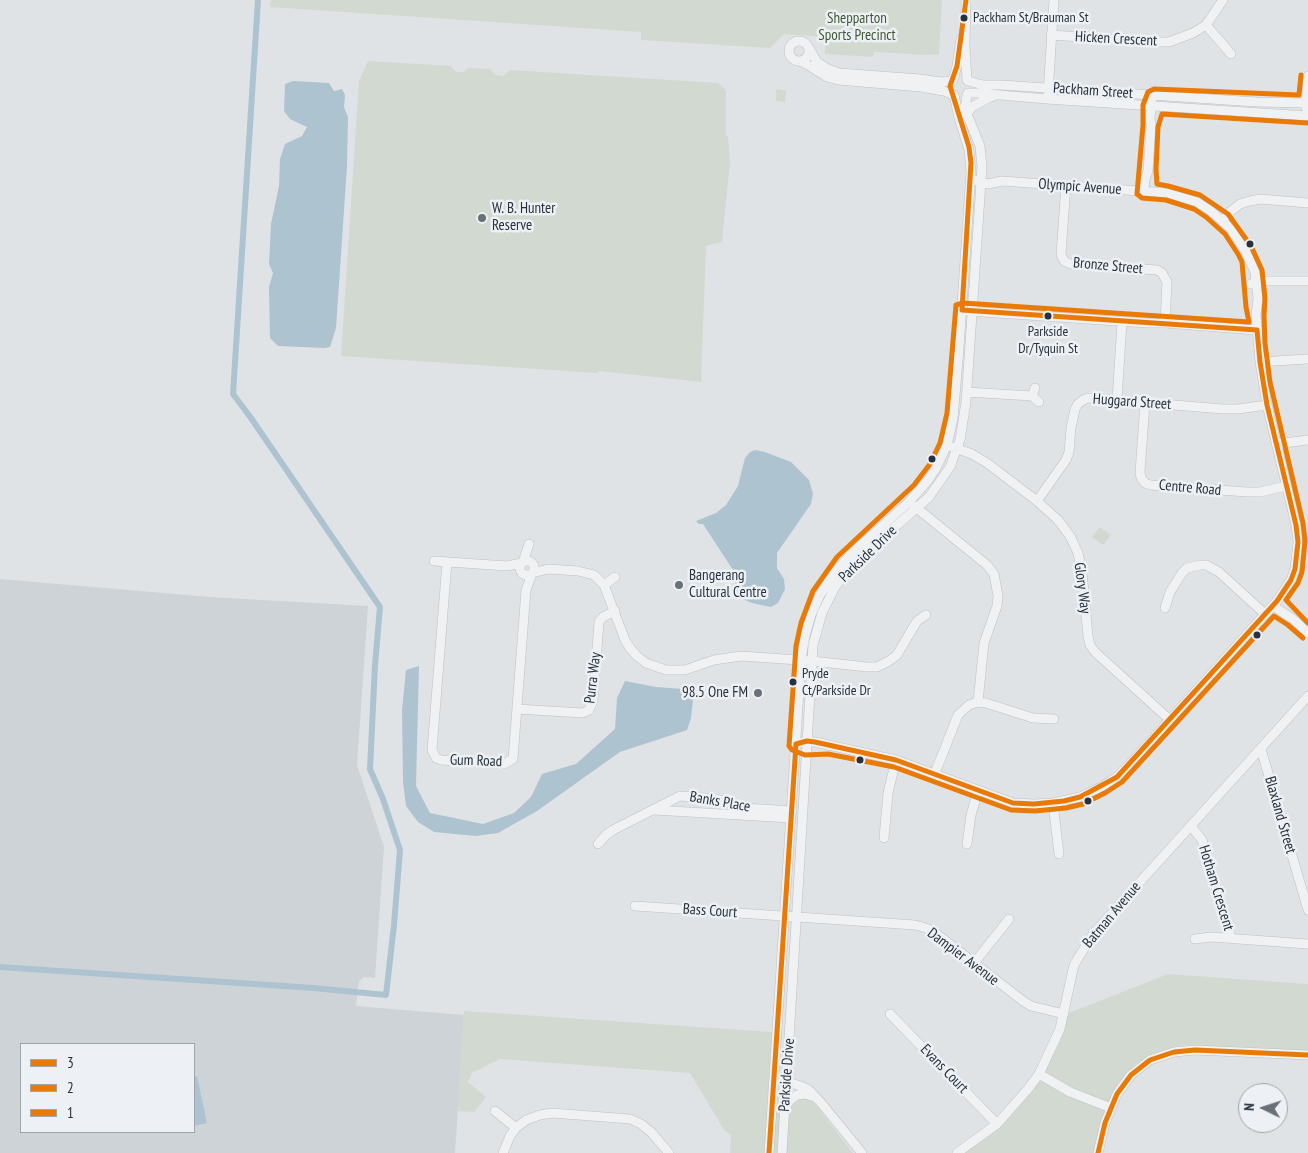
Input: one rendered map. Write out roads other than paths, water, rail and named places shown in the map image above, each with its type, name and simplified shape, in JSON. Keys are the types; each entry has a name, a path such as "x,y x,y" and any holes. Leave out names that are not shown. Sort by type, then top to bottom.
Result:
{"street":[{"path":"1047,99 1054,0"},
{"name":"Hicken Crescent","path":"1051,35 1170,42 1182,39 1206,25 1223,0"},
{"path":"953,95 950,88 963,44 966,4"},
{"path":"1206,25 1231,54"},
{"path":"963,44 970,87 968,94 960,98 944,91 921,86 838,80 793,59 790,54 791,45 800,41 807,44 820,64 842,73 941,82 960,77 968,80"},
{"path":"799,61 804,61 808,58 809,48"},
{"path":"1307,116 1308,76"},
{"name":"Packham Street","path":"968,80 980,85 1307,103"},
{"name":"Packham Street","path":"968,94 979,93 1000,96 1307,116"},
{"name":"Parkside Drive","path":"782,1153 785,1079 812,661 816,630 835,586 849,569 917,509 939,484 950,467 964,424 981,179 981,151 965,105 968,94"},
{"name":"Parkside Drive","path":"769,1153 802,660 808,625 820,594 843,562 909,502 936,468 947,445 954,414 971,178 969,150 953,95"},
{"path":"967,114 972,107 988,98 1000,96"},
{"path":"1146,191 1150,179 1148,171 1154,96"},
{"path":"971,178 981,179"},
{"name":"Olympic Avenue","path":"807,744 864,752 896,760 1013,803 1053,803 1080,797 1117,777 1275,603 1291,580 1298,554 1296,525 1267,405 1260,362 1256,315 1253,306 1254,283 1249,260 1238,239 1223,220 1197,202 1167,193 981,179"},
{"name":"Bronze Street","path":"1066,185 1061,254 1064,261 1070,264 1157,270 1162,273 1166,282 1165,323"},
{"path":"1223,220 1235,208 1250,201 1260,199 1308,202"},
{"path":"1254,283 1308,281"},
{"path":"962,310 1257,330"},
{"path":"1117,400 1122,322"},
{"path":"959,348 970,349"},
{"path":"1260,362 1308,359"},
{"path":"967,392 1035,396"},
{"name":"Huggard Street","path":"1036,501 1066,460 1069,452 1073,417 1078,404 1083,400 1088,398 1223,409 1267,405"},
{"name":"Centre Road","path":"1145,402 1140,472 1144,482 1150,485 1248,492 1260,492 1286,486"},
{"path":"1276,444 1308,440"},
{"name":"Glory Way","path":"947,445 972,454 987,463 1058,520 1070,536 1078,553 1082,572 1088,636 1095,652 1170,720"},
{"path":"909,502 987,565 995,580 998,596 997,606 984,643 978,702"},
{"path":"434,561 587,572 594,575 604,585 625,640 636,656 646,663 666,670 685,670 720,659 741,656 877,667 897,655 917,621 926,615"},
{"name":"Gum Road","path":"447,562 433,754 440,760 504,764 509,762 514,754 527,568"},
{"path":"1165,608 1170,592 1182,573 1187,568 1200,565 1219,572 1265,614"},
{"path":"604,585 615,577"},
{"path":"1275,603 1308,633"},
{"name":"Purra Way","path":"516,709 583,713 590,710 593,700 599,622 603,617 615,612"},
{"name":"Batman Avenue","path":"957,1153 997,1124 1039,1074 1053,1045 1064,1014 1074,965 1082,950 1102,923 1308,696"},
{"path":"935,773 958,715 969,704 986,703 1033,718 1054,720"},
{"path":"796,744 807,744"},
{"name":"Blaxland Street","path":"1260,749 1308,910"},
{"path":"884,838 888,793 896,760"},
{"path":"967,844 971,815 978,791"},
{"name":"Banks Place","path":"598,844 610,831 680,796 717,799 731,809"},
{"path":"1053,803 1060,854"},
{"name":"Banks Place","path":"652,810 731,809 802,815"},
{"name":"Hotham Crescent","path":"1190,826 1202,840 1231,938 1308,944"},
{"name":"Bass Court","path":"635,906 796,917"},
{"name":"Dampier Avenue","path":"796,917 920,927 937,934 1023,1002 1031,1006 1064,1014"},
{"path":"974,963 1009,920"},
{"path":"1195,939 1210,937 1231,938"},
{"name":"Evans Court","path":"890,1014 997,1124"},
{"path":"1098,1153 1117,1094 1131,1075 1150,1060 1174,1052 1195,1050 1308,1055"},
{"path":"775,1066 785,1079"},
{"path":"1039,1074 1070,1092 1111,1108"},
{"path":"770,1140 776,1118 778,1086 785,1079 796,1078 808,1084 816,1093 820,1102 862,1153"},
{"path":"785,1109 790,1100 798,1095 809,1095 820,1102"},
{"path":"495,1111 516,1128"},
{"path":"503,1153 510,1136 516,1128 526,1120 552,1113 630,1119 641,1124 651,1132 669,1153"}],"water":[{"path":"293,81 329,83 334,91 342,89 345,95 344,107 348,117 347,166 336,328 330,347 324,348 278,346 270,338 269,287 273,273 269,264 271,224 279,186 280,159 285,144 302,136 307,127 290,119 284,111 285,84"},
{"path":"755,450 791,462 809,480 813,494 811,504 777,553 777,568 784,579 785,589 778,603 771,607 752,603 738,597 733,570 703,524 699,524 696,521 716,513 726,505 738,486 745,458 750,452"},
{"path":"419,666 416,786 430,813 483,824 514,813 531,797 542,774 576,764 615,729 617,698 625,681 656,687 683,689 693,700 691,718 687,730 620,752 537,811 498,833 476,836 434,832 418,822 406,806 403,782 402,710 406,670"},
{"path":"197,1076 207,1123 195,1126 195,1077"}],"waterway":[{"path":"0,967 314,988 386,995 400,850 383,799 370,769 380,607 233,394 258,0"}],"place":[{"name":"Packham St/Brauman St","path":"964,18"},
{"name":"W. B. Hunter Reserve","path":"482,218"},
{"name":"Parkside Dr/Tyquin St","path":"1048,316"},
{"name":"Bangerang Cultural Centre","path":"679,585"},
{"name":"Pryde Ct/Parkside Dr","path":"793,682"},
{"name":"98.5 One FM","path":"758,693"}],"park label":[{"name":"Shepparton Sports Precinct","path":"857,28"}]}
